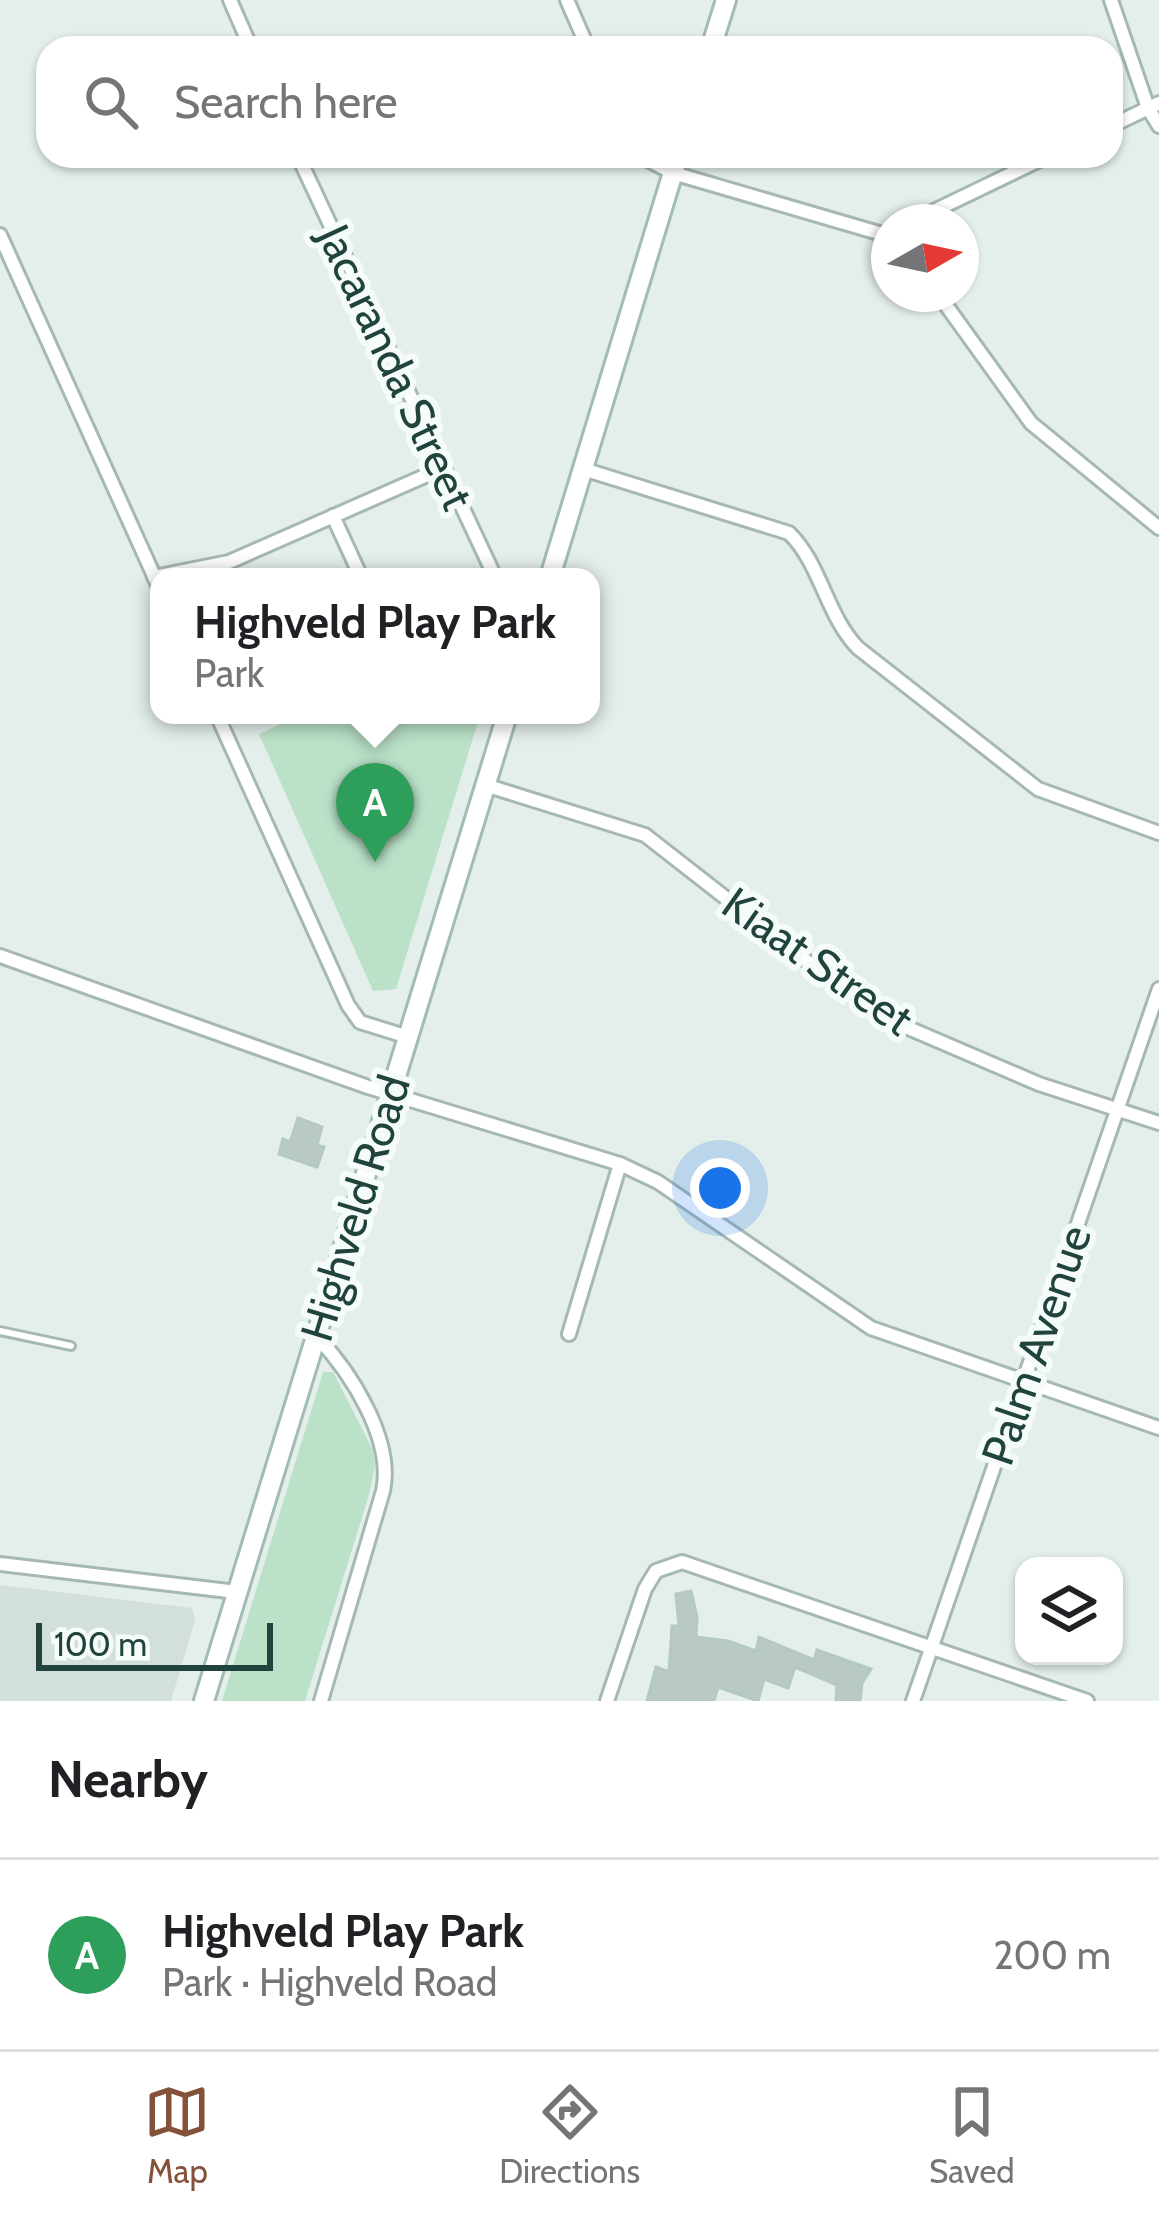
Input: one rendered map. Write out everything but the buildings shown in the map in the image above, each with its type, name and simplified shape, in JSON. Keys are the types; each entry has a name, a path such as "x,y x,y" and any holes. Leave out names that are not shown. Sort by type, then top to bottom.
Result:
{"street":[{"path":"230,0 246,36"},
{"path":"567,0 583,36"},
{"path":"716,36 726,0"},
{"path":"1111,0 1159,126"},
{"path":"1123,120 1153,105"},
{"name":"Jacaranda Street","path":"304,168 490,568"},
{"path":"553,568 675,168"},
{"path":"688,168 871,228"},
{"path":"948,204 1023,168"},
{"path":"0,235 151,568"},
{"path":"951,312 1031,423 1159,528"},
{"path":"209,568 443,468"},
{"path":"583,469 789,533 801,547 836,621 859,648 1038,789 1159,832"},
{"path":"333,516 357,568"},
{"path":"221,724 348,1005 360,1022 408,1037"},
{"name":"Highveld Road","path":"204,1701 505,724"},
{"name":"Kiaat Street","path":"485,785 645,836 873,1010 923,1036 1039,1084 1159,1123"},
{"path":"0,956 390,1094 620,1164 658,1182 872,1328 1159,1428"},
{"name":"Palm Avenue","path":"913,1701 1159,989"},
{"path":"568,1334 620,1164"},
{"path":"316,1336 349,1376 387,1466 321,1701"},
{"path":"607,1701 645,1589 656,1571 682,1562 1087,1701"},
{"path":"0,1564 237,1592"}],"lane":[{"path":"0,1330 71,1346"}],"shaded area":[{"path":"0,1585 192,1608 195,1620 171,1701 0,1701"}],"green space":[{"path":"281,724 477,724 396,989 373,991 259,734"},
{"path":"323,1372 333,1372 373,1450 369,1495 305,1701 222,1701"}],"place":[{"name":"Highveld Play Park","path":"375,862"}]}
